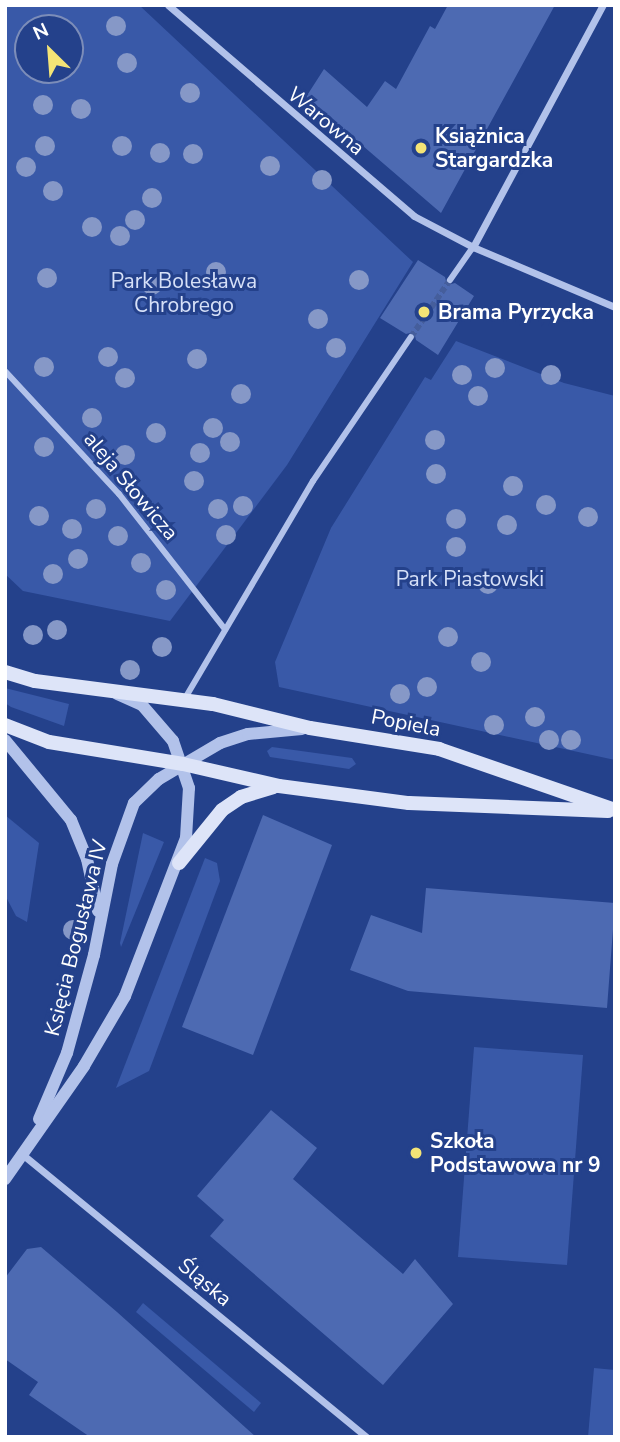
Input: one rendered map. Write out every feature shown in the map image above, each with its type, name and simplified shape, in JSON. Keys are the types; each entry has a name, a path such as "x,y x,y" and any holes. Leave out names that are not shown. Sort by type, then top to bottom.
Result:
{"main road":[{"name":"Popiela","path":"5,672 35,681 184,700 310,728 439,749 615,811"},
{"name":"Popiela","path":"5,725 77,748 183,764 279,786 409,803 615,811"},
{"path":"179,863 222,810 259,790 279,786"}],"street":[{"name":"Warowna","path":"168,5 414,216 473,247 615,307"},
{"path":"450,281 473,247 603,5"},
{"path":"184,700 313,481 411,337"},
{"name":"aleja Słowicza","path":"5,370 119,494 225,629"},
{"name":"Księcia Bogusława IV","path":"5,1179 84,1066 125,996 179,863 190,811 183,764 154,716 115,693"},
{"path":"183,764 248,734 310,728"},
{"path":"5,740 71,820 87,859 99,913"},
{"name":"Księcia Bogusława IV","path":"30,1141 67,1053 94,955 99,913 134,803 183,764"},
{"name":"Śląska","path":"22,1154 367,1437"}],"green space":[{"name":"Park Bolesława Chrobrego","path":"5,5 139,5 413,262 287,465 170,621 23,591 5,574"},
{"name":"Park Piastowski","path":"456,341 564,383 615,396 615,760 279,687 275,662 331,528 425,377 431,380"},
{"path":"5,688 69,704 64,726 11,707 5,703"},
{"path":"272,747 352,758 356,764 349,769 270,757 267,751"},
{"path":"5,815 39,843 27,922 16,916 5,895"},
{"path":"143,833 164,842 121,947 120,943"},
{"path":"205,858 217,863 220,881 149,1071 116,1088"},
{"path":"474,1047 583,1055 567,1265 458,1257"},
{"path":"143,1303 261,1403 254,1412 136,1312"},
{"path":"594,1368 615,1370 615,1437 588,1437"}],"building":[{"path":"448,5 555,5 441,213 306,97 324,69 367,107 385,81 396,89 430,26 435,29"},
{"name":"Brama Pyrzycka","path":"418,260 445,277 447,285 455,283 474,296 438,355 416,340 414,332 406,334 380,318"},
{"path":"263,815 332,845 253,1055 182,1027"},
{"path":"426,888 615,903 607,1008 408,991 350,970 371,915 422,933"},
{"path":"271,1110 317,1148 293,1179 403,1274 415,1259 453,1304 383,1385 210,1236 224,1220 197,1196"},
{"path":"41,1247 256,1437 90,1437 29,1395 38,1382 5,1359 5,1278 27,1249"}],"tunnel":[{"path":"411,337 450,280"}],"place":[{"name":"Książnica Stargardzka","path":"421,148"},
{"name":"Brama Pyrzycka","path":"424,312"},
{"name":"Szkoła Podstawowa nr 9","path":"416,1153"}]}
